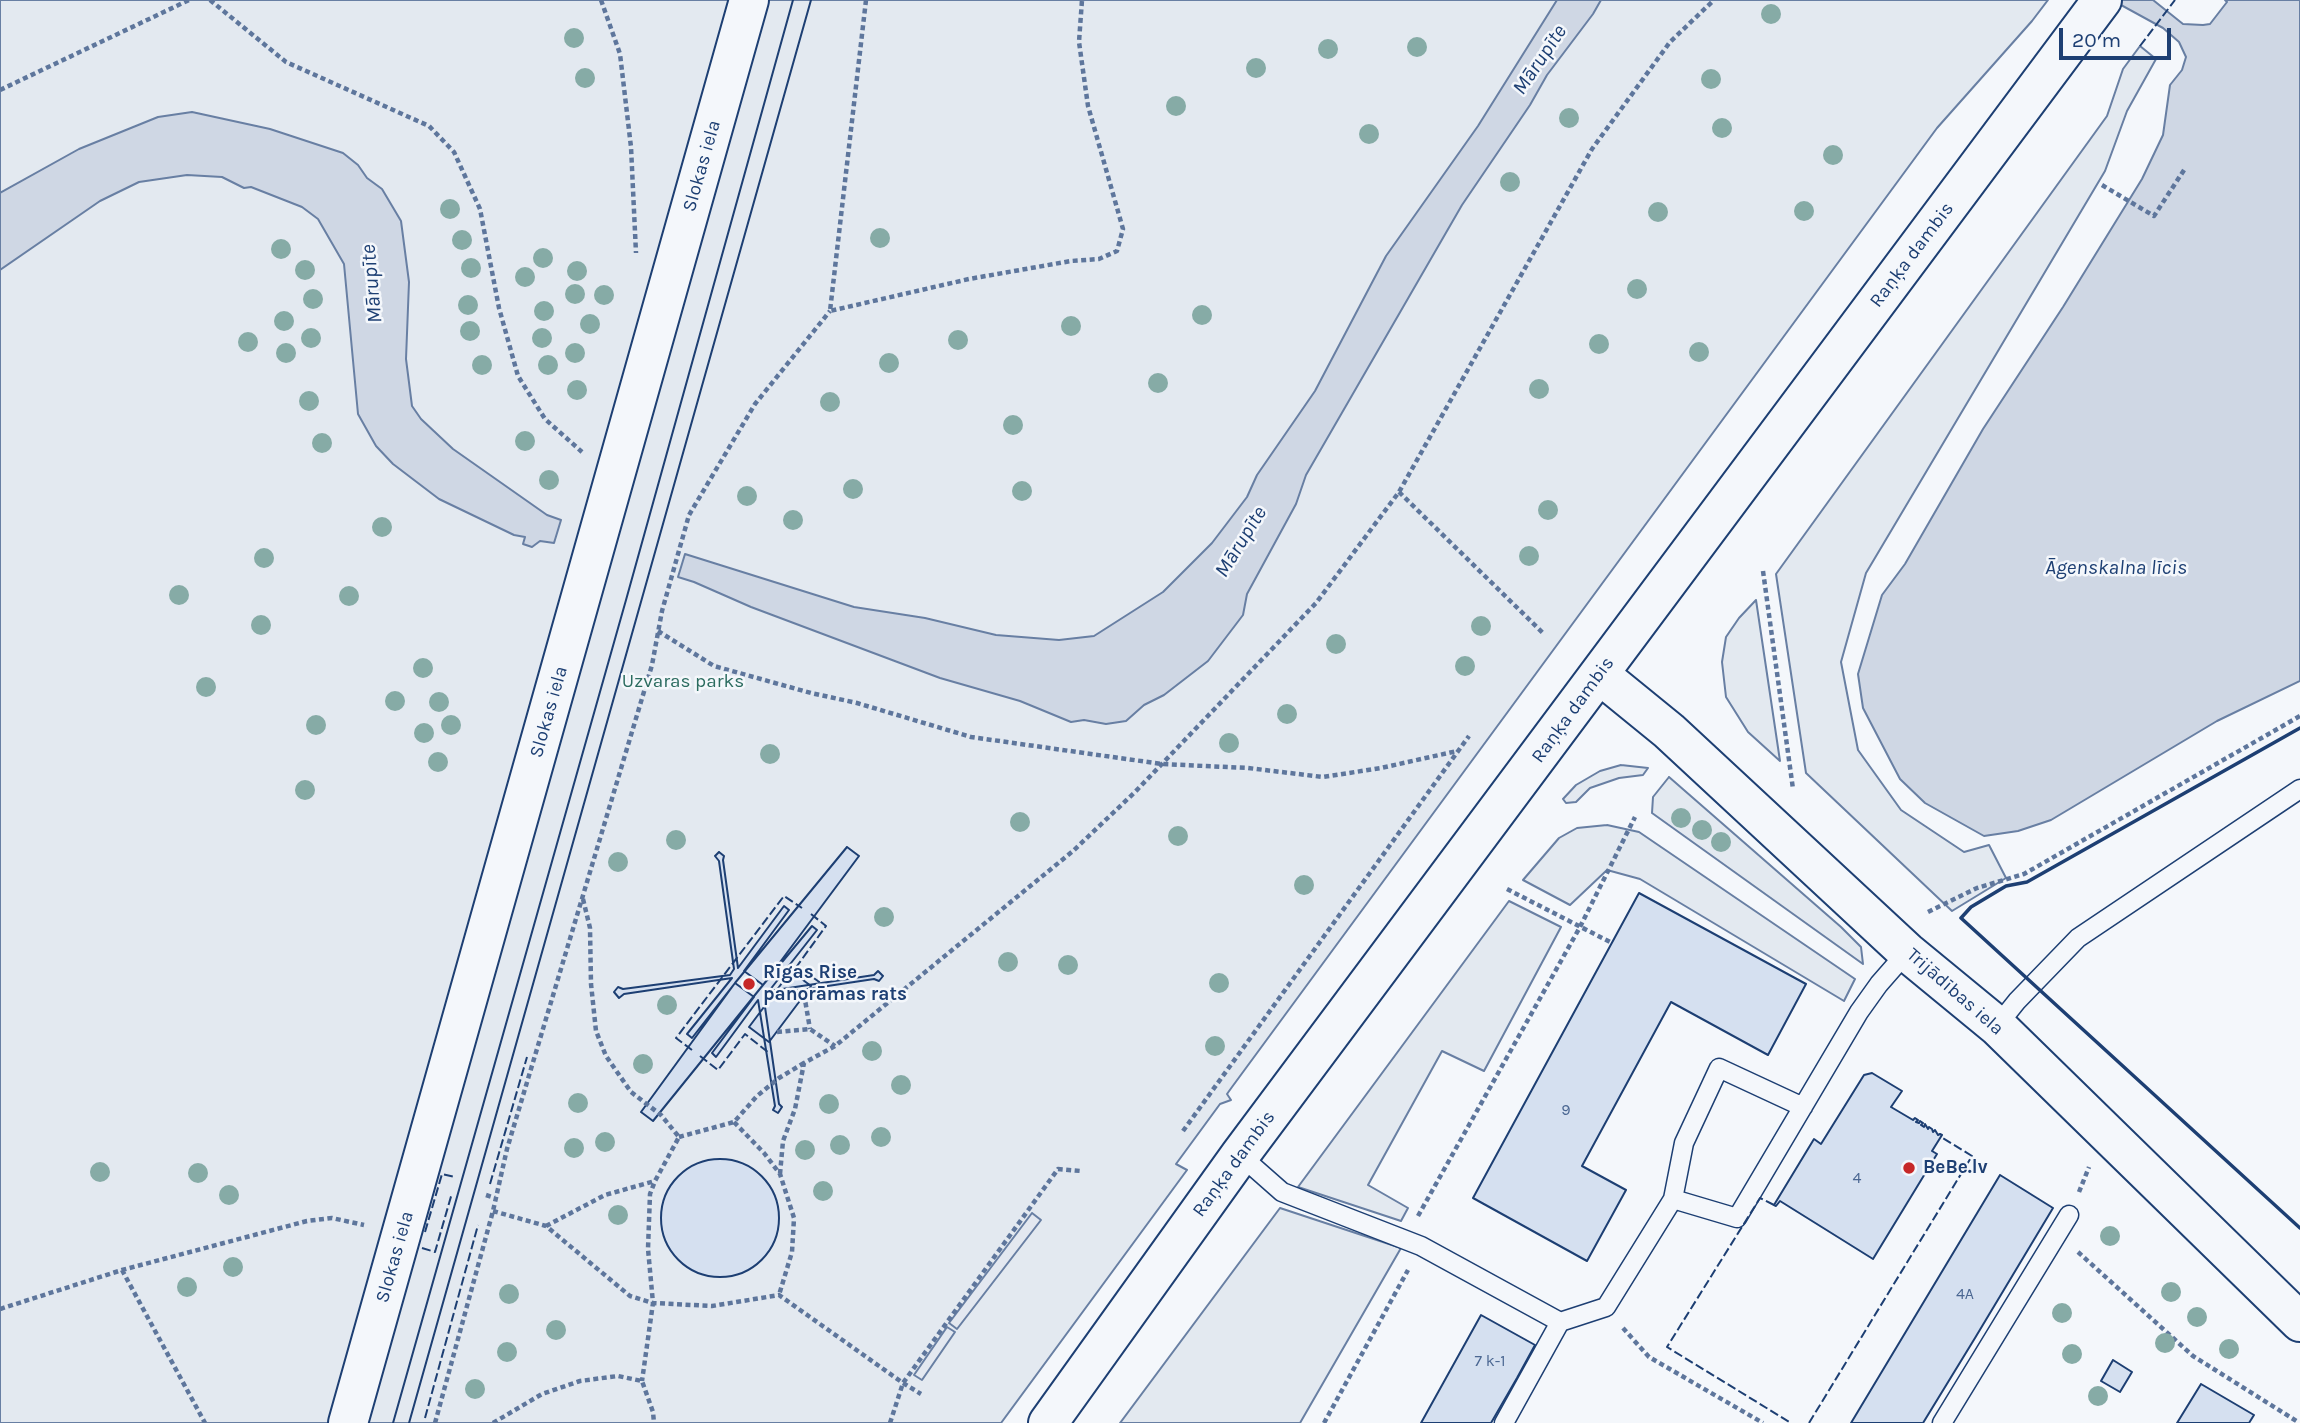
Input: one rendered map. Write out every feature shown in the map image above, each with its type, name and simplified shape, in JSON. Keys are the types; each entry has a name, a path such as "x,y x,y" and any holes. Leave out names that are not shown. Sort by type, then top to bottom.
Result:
{"main road":[{"name":"Slokas iela","path":"348,1423 749,0"},
{"name":"Raņķa dambis","path":"1048,1423 1240,1156 2102,0"},
{"name":"Trijādības iela","path":"1599,674 1669,731 1907,952 1997,1026 2300,1322"}],"lane":[{"path":"1997,1026 2017,1001 2078,939 2300,789"},
{"path":"1673,1199 1737,1218 1859,1012 1907,952"},
{"path":"1504,1423 1560,1322 1606,1307 1673,1199 1684,1143 1719,1068 1803,1107"},
{"path":"1240,1156 1282,1192 1413,1243 1560,1322"},
{"path":"1942,1423 2069,1215"}],"path":[{"path":"0,90 188,0"},
{"path":"210,0 286,62 429,126 454,152 480,209 499,309 518,376 545,419 586,456 590,443"},
{"path":"601,0 620,54 631,146 636,253"},
{"path":"435,1423 511,1136 652,665 662,611 689,514 755,404 830,311 866,0"},
{"path":"830,311 969,279 1070,261 1098,259 1117,251 1123,229 1088,106 1079,42 1082,0"},
{"path":"654,1423 642,1381 653,1303 648,1249 650,1194 679,1136 734,1122 757,1096 779,1078 835,1046 1073,851 1162,764 1316,603 1399,492 1592,149 1670,42 1714,0"},
{"path":"2102,185 2154,216 2186,167"},
{"path":"1399,492 1542,633"},
{"path":"1763,571 1793,789"},
{"path":"658,631 714,666 857,703 971,737 1162,764 1248,768 1322,777 1381,768 1457,751"},
{"path":"1928,912 1977,888 2024,874 2300,716"},
{"path":"1183,1131 1469,736"},
{"path":"1324,1423 1413,1243 1635,817"},
{"path":"1507,889 1612,943"},
{"path":"583,898 590,928 591,984 596,1031 606,1056 631,1092 661,1115 679,1136"},
{"path":"804,995 810,1029"},
{"path":"777,1032 810,1029 835,1046"},
{"path":"780,1174 783,1141 795,1109 804,1063"},
{"path":"734,1122 780,1174 794,1219 792,1252 779,1295"},
{"path":"890,1423 903,1383 1058,1169 1081,1171"},
{"path":"546,1226 605,1195 655,1181"},
{"path":"485,1195 495,1198"},
{"path":"493,1211 546,1226 630,1296 653,1303 712,1306 779,1295 921,1394"},
{"path":"0,1310 122,1270 307,1222 332,1218 369,1226"},
{"path":"2058,1234 2193,1356 2298,1422"},
{"path":"122,1270 205,1423"},
{"path":"1606,1307 1649,1357 1763,1423"},
{"path":"493,1423 542,1394 580,1381 618,1376 642,1381"}],"green space":[{"name":"Uzvaras parks","path":"0,0 2048,0 1937,128 1232,1087 1227,1094 1231,1100 1220,1104 1176,1164 1187,1170 1001,1423 0,1423"},
{"path":"2140,46 2156,59 2127,111 2105,171 1866,573 1841,662 1858,750 1901,810 1964,852 1989,845 2006,878 1952,911 1806,773 1776,574 2107,116 2123,69"},
{"path":"1756,600 1780,761 1748,732 1726,697 1722,662 1726,637"},
{"path":"1621,765 1648,768 1643,775 1619,778 1590,788 1576,802 1566,803 1563,799 1576,785 1600,771"},
{"path":"1669,777 1841,927 1861,947 1863,964 1652,813 1653,797"},
{"path":"1607,825 1639,832 1855,979 1844,1001 1640,879 1607,870 1570,905 1523,880 1559,838 1577,828"},
{"path":"1509,901 1561,927 1484,1071 1442,1051 1368,1185 1408,1208 1401,1221 1298,1187"},
{"path":"1280,1208 1401,1248 1300,1423 1120,1423"}],"shaded area":[{"path":"1032,1213 1041,1220 957,1329 949,1323"},
{"path":"947,1327 955,1332 922,1380 914,1375"}],"water":[{"name":"Mārupīte","path":"1557,0 1601,0 1547,75 1530,105 1462,205 1306,475 1296,504 1247,594 1243,615 1208,661 1164,695 1144,705 1126,721 1106,724 1084,720 1071,722 1020,701 940,678 678,577 685,554 854,607 925,618 996,635 1059,640 1094,636 1163,592 1212,543 1247,497 1257,475 1315,391 1386,256 1478,126"},
{"name":"Āgenskalna līcis","path":"2112,0 2153,0 2183,24 2203,25 2210,24 2227,2 2225,0 2300,0 2300,681 2217,721 2051,820 2018,831 1984,836 1925,803 1900,779 1863,708 1858,674 1882,595 1905,564 1983,429 2142,179 2163,135 2170,85 2182,70 2186,57 2179,42 2163,28"},
{"name":"Mārupīte","path":"192,112 270,129 343,153 382,189 401,221 409,282 406,359 412,406 421,419 453,449 547,515 561,520 554,543 540,541 532,547 523,544 525,537 514,535 439,499 393,464 376,446 358,414 344,264 318,219 302,207 251,187 244,188 222,177 187,175 139,182 100,201 0,270 0,193 79,149 158,117"}],"building":[{"name":"Rīgas Rise panorāmas rats","path":"847,847 859,856 763,985 653,1121 641,1112 735,983"},
{"path":"719,852 724,856 738,968 784,906 789,910 744,971 763,985 812,926 817,930 769,991 874,975 878,971 883,976 879,981 874,979 768,995 764,1000 779,1104 782,1107 778,1113 773,1110 775,1106 758,1000 716,1057 712,1053 754,997 735,983 692,1038 687,1034 732,978 624,994 619,998 614,992 618,987 623,989 730,975 734,969 719,861 715,856"},
{"path":"1639,893 1806,984 1768,1055 1671,1002 1582,1166 1626,1190 1587,1261 1473,1198"},
{"path":"791,971 811,986 769,1042 749,1027"},
{"path":"1872,1073 1902,1091 1891,1107 1942,1135 1932,1151 1937,1154 1873,1259 1780,1201 1774,1205 1814,1139 1821,1144 1864,1075"},
{"path":"720,1159 743,1163 762,1176 775,1195 779,1218 775,1241 762,1260 743,1273 720,1277 697,1273 678,1260 665,1241 661,1218 665,1195 678,1176 697,1163"},
{"path":"2000,1175 2053,1208 1975,1338 1923,1423 1851,1423"},
{"path":"1481,1315 1535,1345 1517,1378 1491,1423 1421,1423"},
{"path":"2113,1360 2132,1372 2120,1392 2101,1381"},
{"path":"2201,1384 2254,1415 2249,1423 2177,1423"}],"tram line":[{"path":"393,1423 793,0"},
{"path":"409,1423 811,0"}],"fence":[{"path":"2140,46 2175,0"},
{"path":"692,1050 676,1038 784,896 802,908"},
{"path":"811,914 826,926 797,966 822,984"},
{"path":"700,1056 718,1070 745,1034 769,1053"},
{"path":"490,1184 527,1057"},
{"path":"1809,1423 1972,1156 1941,1137"},
{"path":"425,1232 442,1174 455,1177"},
{"path":"422,1248 435,1252 452,1193"},
{"path":"1774,1205 1760,1198 1667,1347 1791,1423"},
{"path":"425,1418 478,1225"}],"wall":[{"path":"2300,728 2027,882 2006,886 1971,907 1961,918 2300,1228"}],"place":[{"name":"Rīgas Rise panorāmas rats","path":"749,984"},
{"name":"BeBe.lv","path":"1909,1168"}]}
